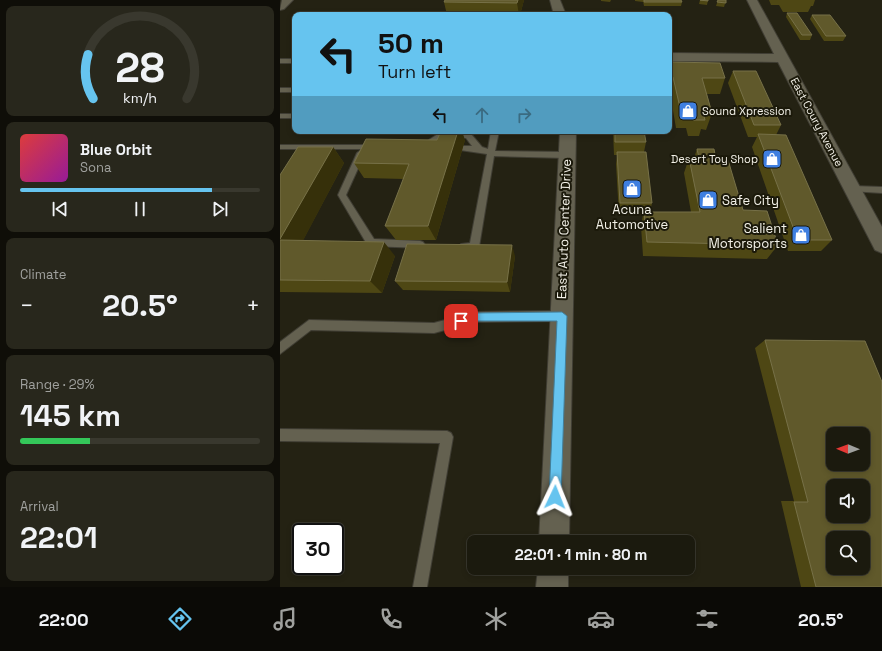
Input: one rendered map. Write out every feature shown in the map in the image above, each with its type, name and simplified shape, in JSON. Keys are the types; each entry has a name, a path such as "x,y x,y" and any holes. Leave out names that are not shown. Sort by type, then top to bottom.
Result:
{"street":[{"path":"280,7 288,0"},
{"path":"556,0 559,12"},
{"name":"East Coury Avenue","path":"752,0 882,245"},
{"path":"672,57 782,58"},
{"name":"East Auto Center Drive","path":"554,535 568,134"},
{"path":"552,587 553,575"}],"lane":[{"path":"280,61 292,61"},
{"path":"280,90 292,90"},
{"path":"280,116 292,116"},
{"path":"458,246 474,247 485,183 493,153 495,134"},
{"path":"440,148 418,148 441,136 468,136 479,149"},
{"path":"280,147 376,147"},
{"path":"364,147 342,195 371,243 427,245"},
{"path":"463,148 479,149 493,153 566,155"},
{"path":"853,190 882,190"},
{"path":"280,349 309,325 434,328 475,317 562,316"},
{"path":"280,435 447,437 420,587"}],"building":[{"path":"445,0 518,0 517,3 444,2"},
{"path":"644,0 681,0 682,2 644,2"},
{"path":"718,0 726,0 726,3 717,2"},
{"path":"787,13 797,13 812,35 802,35"},
{"path":"812,15 830,15 846,36 826,36"},
{"path":"672,62 720,63 725,78 702,78 712,113 703,113 705,120 693,120 691,112 681,112 673,77"},
{"path":"733,71 756,71 781,125 754,125"},
{"path":"440,134 457,134 428,226 385,226 409,164 354,163 366,139 437,140"},
{"path":"615,134 645,134 646,142 615,142"},
{"path":"758,134 786,135 832,240 798,240"},
{"path":"298,147 333,147 280,239 280,175"},
{"path":"697,149 714,149 716,160 728,160 743,210 767,211 778,245 647,242 644,212 700,212 689,158 699,158"},
{"name":"Acuna Automotive","path":"617,152 646,152 652,203 620,203"},
{"path":"280,240 384,242 370,281 280,280"},
{"path":"407,244 512,245 507,282 395,281"},
{"path":"765,340 865,341 882,382 882,587 816,587 794,502 808,502"}],"place":[{"name":"Sound Xpression","path":"688,111"},
{"name":"Desert Toy Shop","path":"772,159"},
{"name":"Acuna Automotive","path":"632,189"},
{"name":"Safe City","path":"708,200"},
{"name":"Salient Motorsports","path":"801,235"}],"route":[{"path":"461,321 475,317 562,316 555,497"}]}
